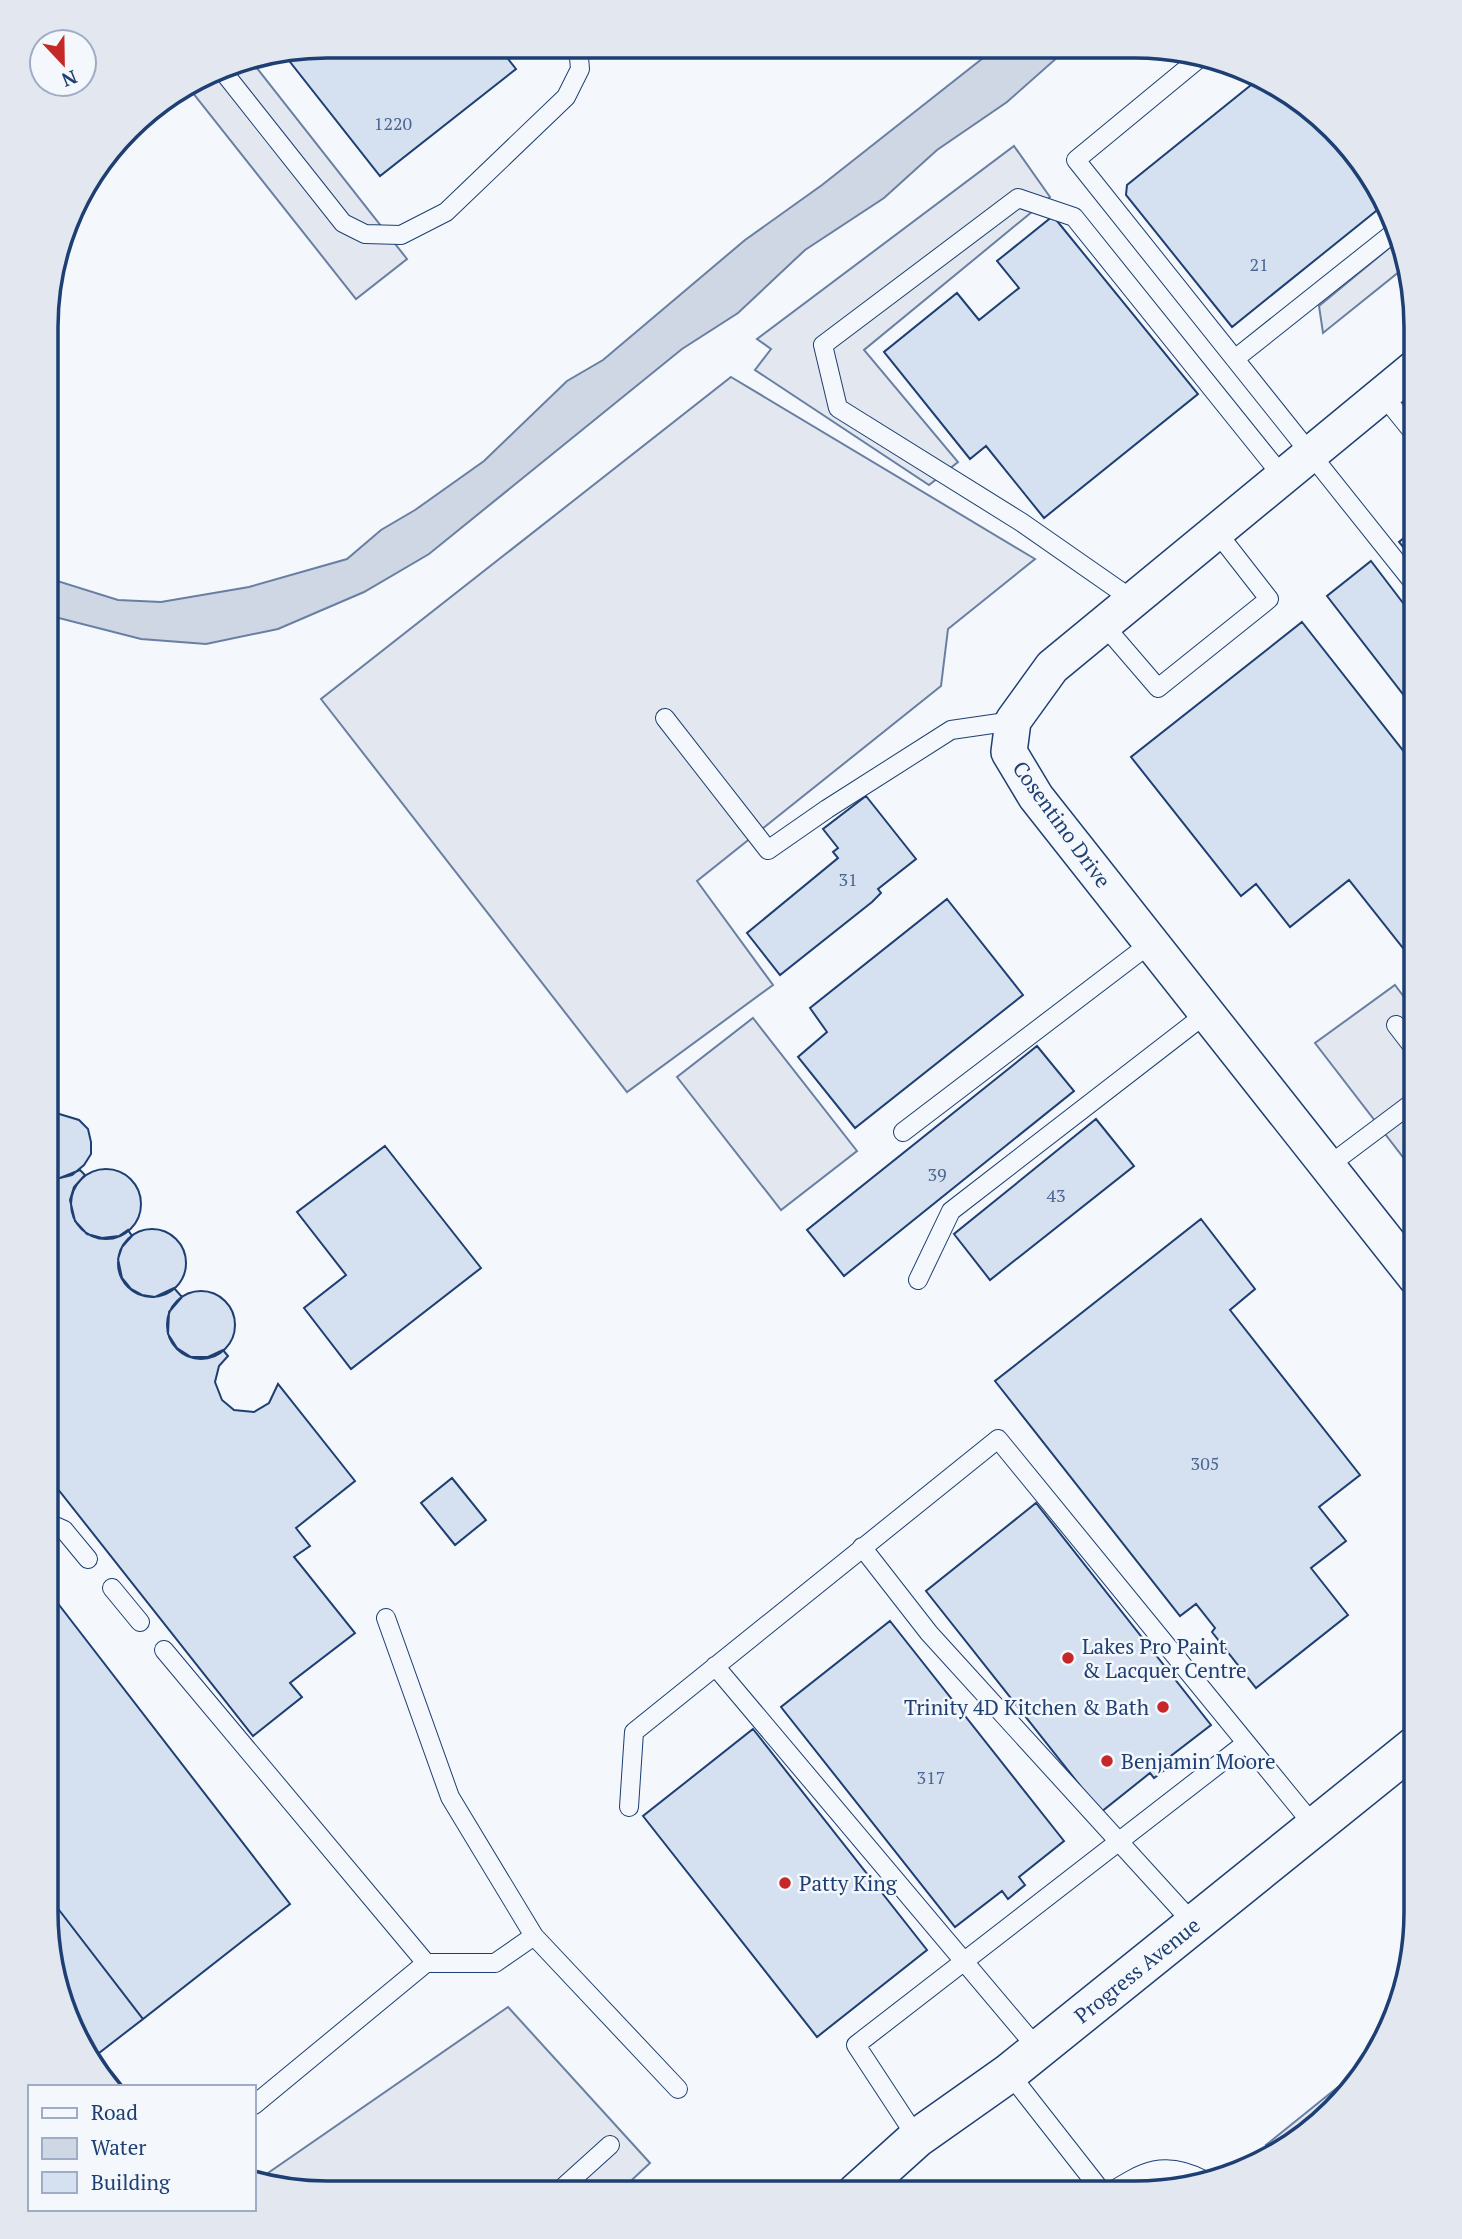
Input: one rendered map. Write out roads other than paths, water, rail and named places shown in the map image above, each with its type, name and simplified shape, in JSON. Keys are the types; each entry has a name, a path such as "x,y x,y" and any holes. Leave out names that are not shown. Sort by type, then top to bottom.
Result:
{"main road":[{"name":"Progress Avenue","path":"869,2181 917,2138 1009,2073 1404,1755"}],"street":[{"path":"1013,721 1052,667 1404,378"},
{"name":"Cosentino Drive","path":"1013,721 1009,751 1036,797 1404,1263"}],"lane":[{"path":"227,77 343,223 365,234 381,237 401,235 446,212 566,97 580,69 579,58"},
{"path":"1192,64 1076,160 1312,452 1351,507 1404,571"},
{"path":"1133,600 1021,522 838,408 823,345 1018,198 1074,216 1283,477"},
{"path":"1236,358 1389,237"},
{"path":"1383,395 1404,421"},
{"path":"1104,624 1158,688 1269,599 1216,531"},
{"path":"665,718 768,850 951,730 1013,721"},
{"path":"903,1132 1151,943"},
{"path":"918,1280 951,1211 1207,1013"},
{"path":"1396,1025 1404,1035"},
{"path":"1328,1167 1404,1109"},
{"path":"629,1807 634,1732 998,1439 1315,1827"},
{"path":"58,1527 64,1530 88,1559"},
{"path":"862,1547 929,1633 1118,1843 1194,1923"},
{"path":"112,1588 140,1622"},
{"path":"386,1618 450,1797 534,1936 678,2089"},
{"path":"164,1650 426,1963"},
{"path":"715,1666 962,1963 1037,2048"},
{"path":"917,2138 856,2045 1246,1743"},
{"path":"256,2103 426,1963 495,1963 534,1936"},
{"path":"1009,2073 1093,2181"},
{"path":"570,2181 610,2145"},
{"path":"1128,2181 1145,2170 1185,2170 1194,2175"}],"water":[{"path":"983,58 1057,58 1007,102 937,150 884,198 805,250 738,313 682,349 429,554 364,592 278,629 206,644 141,639 58,618 58,581 118,600 161,602 249,587 347,559 381,530 415,510 484,461 567,381 603,360 745,240 822,185"}],"place":[{"name":"Lakes Pro Paint & Lacquer Centre","path":"1068,1658"},
{"name":"Trinity 4D Kitchen & Bath","path":"1163,1707"},
{"name":"Benjamin Moore","path":"1107,1761"},
{"name":"Patty King","path":"785,1883"}]}
